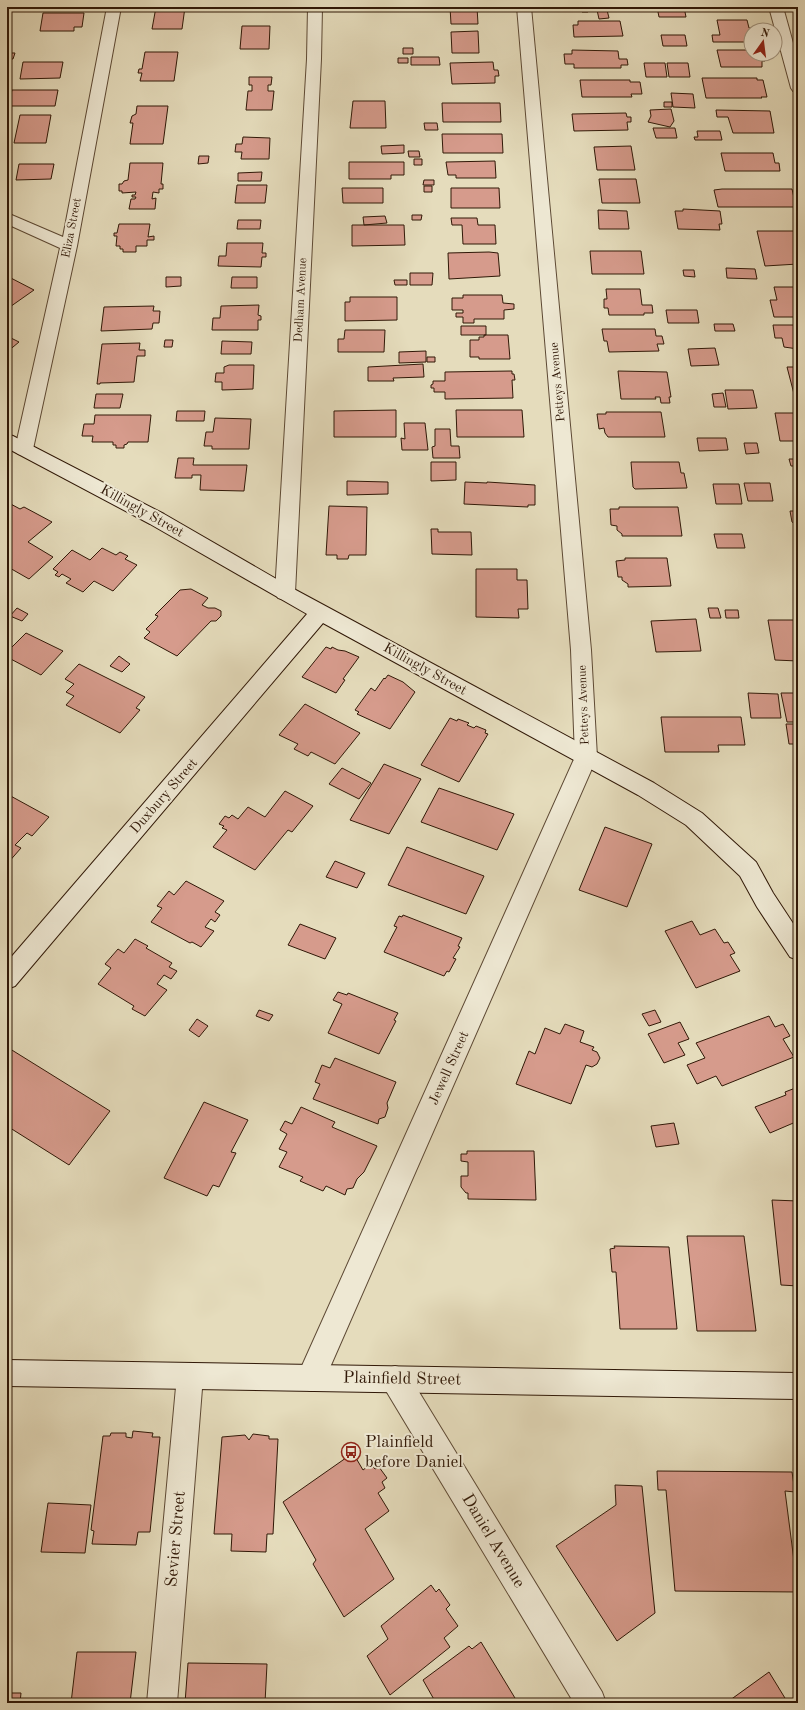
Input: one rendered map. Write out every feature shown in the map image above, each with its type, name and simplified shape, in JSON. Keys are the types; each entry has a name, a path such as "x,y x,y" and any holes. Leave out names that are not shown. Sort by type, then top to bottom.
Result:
{"street":[{"name":"Eliza Street","path":"16,444 69,246 114,7"},
{"name":"Dedham Avenue","path":"286,593 314,59 315,7"},
{"name":"Petteys Avenue","path":"524,7 581,650 586,757"},
{"path":"776,7 798,88"},
{"path":"7,218 69,246"},
{"name":"Killingly Street","path":"16,444 157,518 286,593 646,789 694,819 748,869 765,900 798,950"},
{"name":"Duxbury Street","path":"7,979 321,612"},
{"name":"Jewell Street","path":"311,1378 586,757"},
{"name":"Plainfield Street","path":"7,1373 798,1386"},
{"name":"Sevier Street","path":"162,1703 190,1376"},
{"name":"Daniel Avenue","path":"395,1380 591,1703"}],"building":[{"path":"156,7 185,7 182,29 152,29"},
{"path":"450,7 477,7 478,24 451,24"},
{"path":"557,7 607,7 607,10 588,10 588,12 582,12 582,10 557,10"},
{"path":"657,7 684,7 686,17 659,17"},
{"path":"597,10 607,10 609,18 599,19"},
{"path":"43,13 84,13 82,27 74,27 74,31 40,31"},
{"path":"717,20 747,20 748,22 743,22 743,42 713,42 712,35 720,35"},
{"path":"578,21 620,21 623,36 574,37 573,25 578,25"},
{"path":"242,26 270,26 269,49 240,49"},
{"path":"478,31 479,53 452,53 451,32"},
{"path":"661,35 685,35 687,46 663,46"},
{"path":"403,48 413,48 413,54 403,54"},
{"path":"572,50 618,51 619,59 627,59 628,65 621,65 621,68 574,68 574,64 565,64 564,54 572,54"},
{"path":"717,50 743,50 743,62 762,62 762,67 721,67"},
{"path":"145,52 178,52 174,81 140,81 142,73 138,73 139,69 142,69"},
{"path":"7,53 15,53 13,59 7,59"},
{"path":"411,57 439,57 440,65 411,65"},
{"path":"398,58 408,58 408,63 398,63"},
{"path":"23,62 63,62 60,78 20,79"},
{"path":"493,62 494,70 498,70 499,76 495,76 495,83 452,84 450,63"},
{"path":"644,63 665,63 667,77 646,77"},
{"path":"667,63 688,63 690,77 669,77"},
{"path":"249,77 272,77 271,85 268,85 268,91 274,91 272,110 246,110 248,91 252,91 252,85 249,85"},
{"path":"702,78 757,78 757,80 763,80 767,97 706,98"},
{"path":"580,80 630,80 630,82 640,82 642,94 631,94 632,97 582,97"},
{"path":"12,90 58,90 55,106 8,106"},
{"path":"671,93 693,94 695,108 673,107"},
{"path":"353,101 385,101 386,128 350,128"},
{"path":"664,102 672,102 672,107 664,107"},
{"path":"442,103 500,103 501,122 443,122"},
{"path":"137,106 168,106 163,144 130,144 133,123 130,123 132,116 136,114"},
{"path":"671,109 674,121 670,127 648,122 651,116 650,110"},
{"path":"716,110 770,111 774,133 733,133 728,117 717,117"},
{"path":"626,113 627,117 631,117 631,122 627,122 628,130 574,131 572,114"},
{"path":"20,115 51,115 46,143 14,143"},
{"path":"424,123 437,123 438,130 425,130"},
{"path":"653,128 675,128 677,138 656,138"},
{"path":"697,131 720,131 722,140 695,140 694,137 698,137"},
{"path":"442,134 502,134 503,153 443,153"},
{"path":"243,137 270,138 269,159 241,159 242,152 235,152 236,144 242,144"},
{"path":"404,145 404,153 382,154 381,146"},
{"path":"631,146 635,170 597,170 594,147"},
{"path":"408,151 419,151 420,157 409,157"},
{"path":"721,153 773,153 775,163 779,163 780,171 725,171"},
{"path":"199,156 209,156 208,163 198,164"},
{"path":"414,159 422,159 422,165 414,165"},
{"path":"495,161 496,178 456,178 456,175 448,175 446,162"},
{"path":"349,162 404,162 404,175 391,175 391,179 349,179"},
{"path":"130,163 163,163 161,184 163,184 163,189 159,189 159,193 153,192 152,199 156,198 155,209 129,209 131,199 135,199 136,197 132,197 132,195 135,195 136,192 122,193 122,191 119,191 119,184 122,184 124,181 128,180"},
{"path":"19,164 54,164 51,179 16,180"},
{"path":"262,172 261,181 238,181 238,173"},
{"path":"599,179 636,179 640,203 602,203"},
{"path":"424,180 434,180 434,185 423,185"},
{"path":"237,185 267,185 265,203 235,203"},
{"path":"424,186 432,186 432,192 424,192"},
{"path":"342,188 383,188 383,203 343,203"},
{"path":"451,188 499,188 500,208 451,208"},
{"path":"792,189 796,207 718,207 714,190"},
{"path":"683,209 720,211 722,224 719,224 720,230 678,229 675,211 683,211"},
{"path":"598,210 627,211 629,229 599,229"},
{"path":"412,215 422,215 421,220 412,220"},
{"path":"385,216 387,223 364,225 363,217"},
{"path":"451,218 477,218 478,225 495,225 496,244 463,244 462,225 452,225"},
{"path":"238,220 261,220 260,229 237,229"},
{"path":"119,224 150,224 148,237 154,236 154,240 147,240 147,246 136,246 136,252 123,252 123,249 120,249 120,246 116,246 117,236 114,236 114,233 117,233"},
{"path":"352,225 404,225 405,245 352,246"},
{"path":"757,231 798,231 798,264 765,266"},
{"path":"227,243 263,243 262,253 266,253 266,257 262,257 261,267 218,266 219,256 226,256"},
{"path":"590,251 641,251 644,274 592,274"},
{"path":"448,253 498,253 500,276 449,279"},
{"path":"726,268 755,269 757,279 727,278"},
{"path":"683,270 694,270 695,277 684,276"},
{"path":"410,273 433,273 432,285 410,285"},
{"path":"7,276 34,290 7,309"},
{"path":"166,277 181,277 181,286 166,287"},
{"path":"232,277 257,277 257,288 231,288"},
{"path":"394,280 407,280 407,285 395,285"},
{"path":"774,287 798,287 798,317 774,317 770,300 777,300"},
{"path":"606,289 640,289 642,305 652,305 653,313 644,313 644,315 609,315 608,308 604,308 604,299 607,299"},
{"path":"463,295 502,295 503,303 514,304 514,309 504,310 504,319 474,319 474,323 463,323 463,317 456,317 456,313 463,313 463,310 452,310 452,298 463,298"},
{"path":"350,297 397,297 397,320 345,321 345,302 350,302"},
{"path":"259,305 258,315 261,316 261,320 258,320 258,330 212,330 213,318 220,318 221,306"},
{"path":"154,306 153,311 160,311 159,323 153,323 152,329 101,331 104,307"},
{"path":"666,310 697,310 699,323 668,323"},
{"path":"714,324 733,324 735,331 715,331"},
{"path":"773,325 798,325 798,349 784,347 782,338 775,338"},
{"path":"461,326 486,326 486,335 461,335"},
{"path":"602,329 655,329 656,336 662,336 664,344 657,344 659,351 609,352 607,341 604,341"},
{"path":"345,330 385,330 384,352 338,352 338,339 344,339"},
{"path":"484,335 508,335 510,359 479,359 479,357 470,357 470,340 479,340 479,337 484,337"},
{"path":"7,336 19,342 7,352"},
{"path":"165,340 173,340 172,347 164,347"},
{"path":"222,341 252,342 251,354 221,354"},
{"path":"140,343 139,350 145,350 145,356 137,356 134,382 97,384 102,344"},
{"path":"715,348 719,365 691,366 688,349"},
{"path":"426,351 426,362 399,363 399,352"},
{"path":"427,357 435,357 435,362 427,362"},
{"path":"423,364 424,377 393,378 394,381 368,381 368,367"},
{"path":"229,365 254,365 253,389 222,390 222,382 215,382 216,373 224,373 224,367"},
{"path":"787,367 798,367 798,394 794,394"},
{"path":"512,371 515,380 512,380 513,398 445,399 445,392 434,392 434,388 431,388 433,381 445,381 445,372"},
{"path":"618,371 667,372 671,397 669,397 670,403 661,403 660,397 655,397 656,399 621,399"},
{"path":"725,390 753,390 757,408 728,409"},
{"path":"723,393 726,407 714,407 712,394"},
{"path":"96,394 123,394 120,408 94,408"},
{"path":"396,410 396,437 334,437 334,411"},
{"path":"456,410 522,410 524,437 457,437"},
{"path":"177,411 205,411 204,421 176,421"},
{"path":"606,412 661,412 665,437 608,437 604,428 599,429 597,414 606,414"},
{"path":"775,413 798,413 798,441 780,441"},
{"path":"95,415 151,415 148,442 128,442 124,445 124,448 116,448 116,445 113,445 113,442 92,442 93,436 82,436 84,424 94,424"},
{"path":"215,418 251,419 249,449 212,449 212,446 204,446 206,432 213,432"},
{"path":"404,423 425,423 428,450 402,450 401,438 405,439"},
{"path":"435,429 450,429 451,446 459,446 460,458 433,458 432,447 435,446"},
{"path":"697,438 726,438 728,450 699,451"},
{"path":"744,443 757,443 759,453 746,454"},
{"path":"178,458 194,458 193,465 247,465 244,491 200,490 201,475 192,475 192,478 175,478"},
{"path":"789,459 798,459 798,466 791,466"},
{"path":"431,462 456,462 456,480 431,481"},
{"path":"631,462 679,462 681,473 684,473 687,488 635,489 633,487"},
{"path":"347,481 388,482 388,494 347,495"},
{"path":"465,482 535,485 535,505 528,505 528,507 464,504"},
{"path":"744,483 770,483 773,501 748,501"},
{"path":"713,484 739,484 742,504 716,504"},
{"path":"7,502 20,509 24,507 52,522 28,542 53,557 29,579 8,567 7,569"},
{"path":"329,506 367,507 366,555 349,555 348,559 337,559 337,555 326,555"},
{"path":"619,507 678,507 682,536 622,536 622,534 617,530 617,526 611,525 610,509 619,509"},
{"path":"795,507 798,507 798,526 792,522 790,511 796,511"},
{"path":"431,529 438,529 438,532 471,532 472,555 432,554"},
{"path":"714,534 742,534 745,548 717,548"},
{"path":"102,548 116,555 120,552 128,556 125,559 137,565 113,591 94,581 83,592 66,583 71,579 62,574 59,577 55,575 58,572 53,569 72,550 90,560"},
{"path":"625,558 667,558 671,586 628,587 628,584 622,580 622,577 618,577 616,561 625,560"},
{"path":"476,569 517,569 517,580 527,580 528,609 518,609 519,618 476,617"},
{"path":"191,589 208,598 202,605 221,611 221,616 216,621 211,621 177,656 144,638 150,632 146,629 158,616 155,615 180,590"},
{"path":"17,608 28,614 22,621 10,616"},
{"path":"708,608 718,608 721,618 710,618"},
{"path":"725,610 738,610 739,618 726,618"},
{"path":"696,619 701,651 656,652 651,621"},
{"path":"768,620 798,620 798,661 775,660"},
{"path":"26,633 63,651 41,675 7,657 7,652"},
{"path":"326,647 331,649 332,647 359,657 343,679 345,680 336,693 302,677"},
{"path":"119,656 130,664 122,672 110,666"},
{"path":"79,664 145,697 136,708 140,710 120,733 66,705 74,696 66,692 74,684 65,679"},
{"path":"388,675 403,682 415,692 390,729 357,714 359,712 355,710 371,688 375,691 384,678 385,679"},
{"path":"748,693 778,694 781,718 751,718"},
{"path":"781,693 798,693 798,722 787,722"},
{"path":"305,704 360,733 335,764 311,752 308,756 294,749 298,744 279,735"},
{"path":"661,717 741,717 745,745 718,745 719,752 665,752"},
{"path":"450,718 469,723 467,725 474,728 476,726 486,730 485,733 488,734 459,782 421,765"},
{"path":"786,724 798,724 798,744 789,744"},
{"path":"384,764 421,779 389,834 350,820"},
{"path":"342,768 371,783 359,799 329,784"},
{"path":"439,788 514,814 497,850 421,822"},
{"path":"285,791 313,806 292,832 288,830 255,870 213,847 227,830 222,828 224,826 219,824 225,816 229,818 232,815 238,819 248,807 265,817"},
{"path":"7,794 49,817 32,836 27,833 15,845 21,848 7,864"},
{"path":"605,827 652,844 627,907 579,890"},
{"path":"407,847 484,876 466,914 388,885"},
{"path":"335,861 365,873 357,888 326,877"},
{"path":"186,881 224,901 215,912 220,915 215,922 211,919 205,927 214,931 201,947 192,942 190,943 151,922 162,908 157,906 169,891 174,895"},
{"path":"403,915 462,938 458,946 460,947 453,958 456,959 449,972 447,971 444,976 384,952 397,927 394,926 399,916 402,917"},
{"path":"692,921 700,935 715,929 724,943 728,942 735,953 730,955 740,971 696,988 665,931"},
{"path":"300,924 336,938 325,959 288,945"},
{"path":"135,939 148,946 146,948 172,963 169,967 177,971 171,979 164,975 157,984 167,990 145,1016 132,1009 134,1006 98,984 111,968 105,964 118,949 124,953"},
{"path":"338,992 347,995 348,993 398,1013 394,1020 396,1021 379,1054 328,1033 342,1004 333,1000"},
{"path":"259,1010 273,1015 269,1021 256,1016"},
{"path":"655,1010 661,1022 649,1026 642,1014"},
{"path":"769,1016 775,1027 783,1024 790,1036 783,1039 794,1057 722,1086 716,1076 697,1084 687,1065 705,1058 696,1043"},
{"path":"197,1019 208,1026 199,1037 189,1030"},
{"path":"680,1022 689,1039 678,1043 685,1055 664,1063 648,1034"},
{"path":"565,1024 584,1031 580,1042 594,1047 592,1050 597,1052 600,1058 597,1064 592,1067 586,1065 571,1104 516,1084 529,1051 535,1054 545,1028 560,1034"},
{"path":"7,1047 110,1111 69,1165 7,1126"},
{"path":"335,1058 396,1082 387,1103 388,1108 385,1117 379,1119 378,1124 313,1099 320,1084 315,1082 322,1065 330,1068"},
{"path":"798,1087 798,1121 770,1133 755,1107 786,1095 785,1092"},
{"path":"204,1102 248,1120 231,1152 236,1153 219,1187 213,1185 207,1196 164,1178"},
{"path":"301,1107 335,1122 332,1127 377,1146 364,1172 357,1179 353,1188 347,1189 345,1195 326,1186 323,1191 300,1181 303,1177 279,1167 287,1152 279,1149 287,1134 280,1130 285,1121 292,1124"},
{"path":"674,1123 679,1144 656,1147 651,1126"},
{"path":"467,1151 534,1151 536,1200 468,1199 468,1193 466,1193 461,1187 461,1176 468,1176 468,1162 461,1161 461,1154 467,1154"},
{"path":"772,1200 798,1201 798,1286 781,1285"},
{"path":"687,1236 744,1236 756,1331 697,1331"},
{"path":"614,1246 669,1247 677,1329 620,1329 616,1272 612,1272 610,1249 615,1248"},
{"path":"133,1431 153,1433 152,1437 160,1437 150,1532 138,1532 136,1545 92,1544 94,1531 91,1530 103,1436 110,1436 111,1433 126,1433 126,1437 132,1438"},
{"path":"253,1434 269,1436 269,1439 278,1439 273,1534 267,1534 266,1552 231,1551 232,1534 214,1534 222,1437 245,1435 249,1440"},
{"path":"353,1453 363,1470 371,1464 375,1469 379,1467 387,1478 382,1482 385,1488 378,1493 389,1511 365,1529 394,1579 344,1617 313,1564 316,1560 283,1502"},
{"path":"657,1471 792,1472 795,1492 785,1491 798,1592 675,1591 666,1490 658,1490"},
{"path":"615,1485 642,1486 655,1613 617,1641 556,1546 616,1505"},
{"path":"48,1503 91,1505 85,1553 41,1552"},
{"path":"431,1585 436,1592 439,1589 450,1605 446,1609 458,1626 444,1638 450,1647 390,1695 367,1656 388,1639 381,1626"},
{"path":"481,1642 518,1703 436,1703 423,1680 469,1646 472,1649"},
{"path":"77,1652 136,1652 130,1703 71,1703"},
{"path":"188,1663 267,1664 265,1703 185,1703"},
{"path":"769,1672 788,1703 726,1703"},
{"path":"7,1693 21,1693 20,1703 7,1703"}],"place":[{"name":"Plainfield before Daniel","path":"351,1452"}]}
